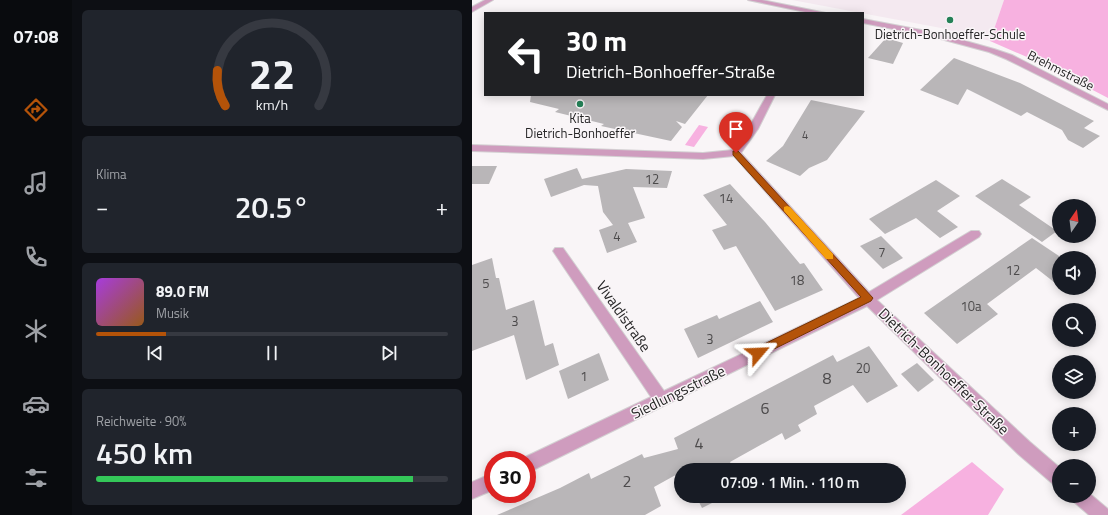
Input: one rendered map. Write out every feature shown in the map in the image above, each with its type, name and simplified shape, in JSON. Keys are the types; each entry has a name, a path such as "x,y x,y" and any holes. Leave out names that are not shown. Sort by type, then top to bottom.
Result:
{"street":[{"path":"472,10 490,0"},
{"path":"751,0 817,12"},
{"name":"Brehmstraße","path":"864,21 936,34 992,51 1009,57 1108,107"},
{"path":"472,148 704,156 736,153 752,129 770,96"},
{"name":"Dietrich-Bonhoeffer-Straße","path":"736,153 868,298 1024,448 1052,472"},
{"name":"Siedlungsstraße","path":"536,461 868,298 975,234"},
{"name":"Vivaldistraße","path":"559,251 662,400"},
{"path":"472,491 484,485"},
{"path":"1088,503 1102,515"}],"shaded area":[{"name":"Dietrich-Bonhoeffer-Schule","path":"792,0 1004,0 990,41 941,28 864,14 864,12 856,12"},
{"path":"1004,0 1108,0 1108,98 1043,64 990,41"},
{"path":"699,125 708,127 694,147 685,145"},
{"path":"972,462 1004,489 988,515 901,515"}],"building":[{"path":"886,38 903,43 893,64 868,58"},
{"path":"954,58 1020,83 1094,121 1084,128 1100,136 1083,148 1068,140 1062,130 1027,112 1021,116 967,89 958,105 920,90"},
{"path":"531,96 707,96 685,124 676,121 682,127 671,141 601,126 604,124 555,112 559,109 530,102"},
{"path":"811,100 865,111 827,160 809,168 800,176 766,161 783,146"},
{"path":"472,166 497,166 489,184 472,184"},
{"path":"577,168 582,179 626,169 672,171 667,188 633,187 645,218 628,223 637,242 607,253 599,230 613,225 603,212 598,186 584,185 551,197 544,179"},
{"path":"1002,179 1031,197 1019,205 1052,228 1052,235 1042,242 975,196"},
{"path":"936,180 960,196 937,211 958,227 940,238 916,218 885,234 869,219"},
{"path":"730,184 765,222 800,264 804,263 823,290 775,311 736,246 724,250 712,230 727,225 703,195"},
{"path":"881,236 903,258 883,269 860,246"},
{"path":"1032,238 1052,251 1052,281 1036,268 987,304 998,314 957,344 924,313"},
{"path":"492,258 496,278 499,278 506,310 534,300 545,346 553,343 559,365 526,380 514,335 472,351 472,265"},
{"path":"760,301 773,322 698,358 684,329 717,315 719,319"},
{"path":"869,346 898,386 867,403 853,385 814,406 817,414 798,425 801,431 785,440 782,433 730,463 674,463 674,476 654,487 661,506 645,515 497,515 525,503 536,503 536,498 589,473 591,479 642,454 644,458 678,449 674,438 833,355 837,362"},
{"path":"599,353 609,380 568,399 559,371"},
{"path":"917,363 934,380 918,392 901,374"},
{"path":"700,503 712,503 702,508"}],"slow traffic":[{"path":"787,209 830,256"}],"place":[{"name":"Dietrich-Bonhoeffer-Schule","path":"950,20"},
{"name":"Kita Dietrich-Bonhoeffer","path":"580,104"}],"route":[{"path":"736,153 868,298 758,353"}]}
